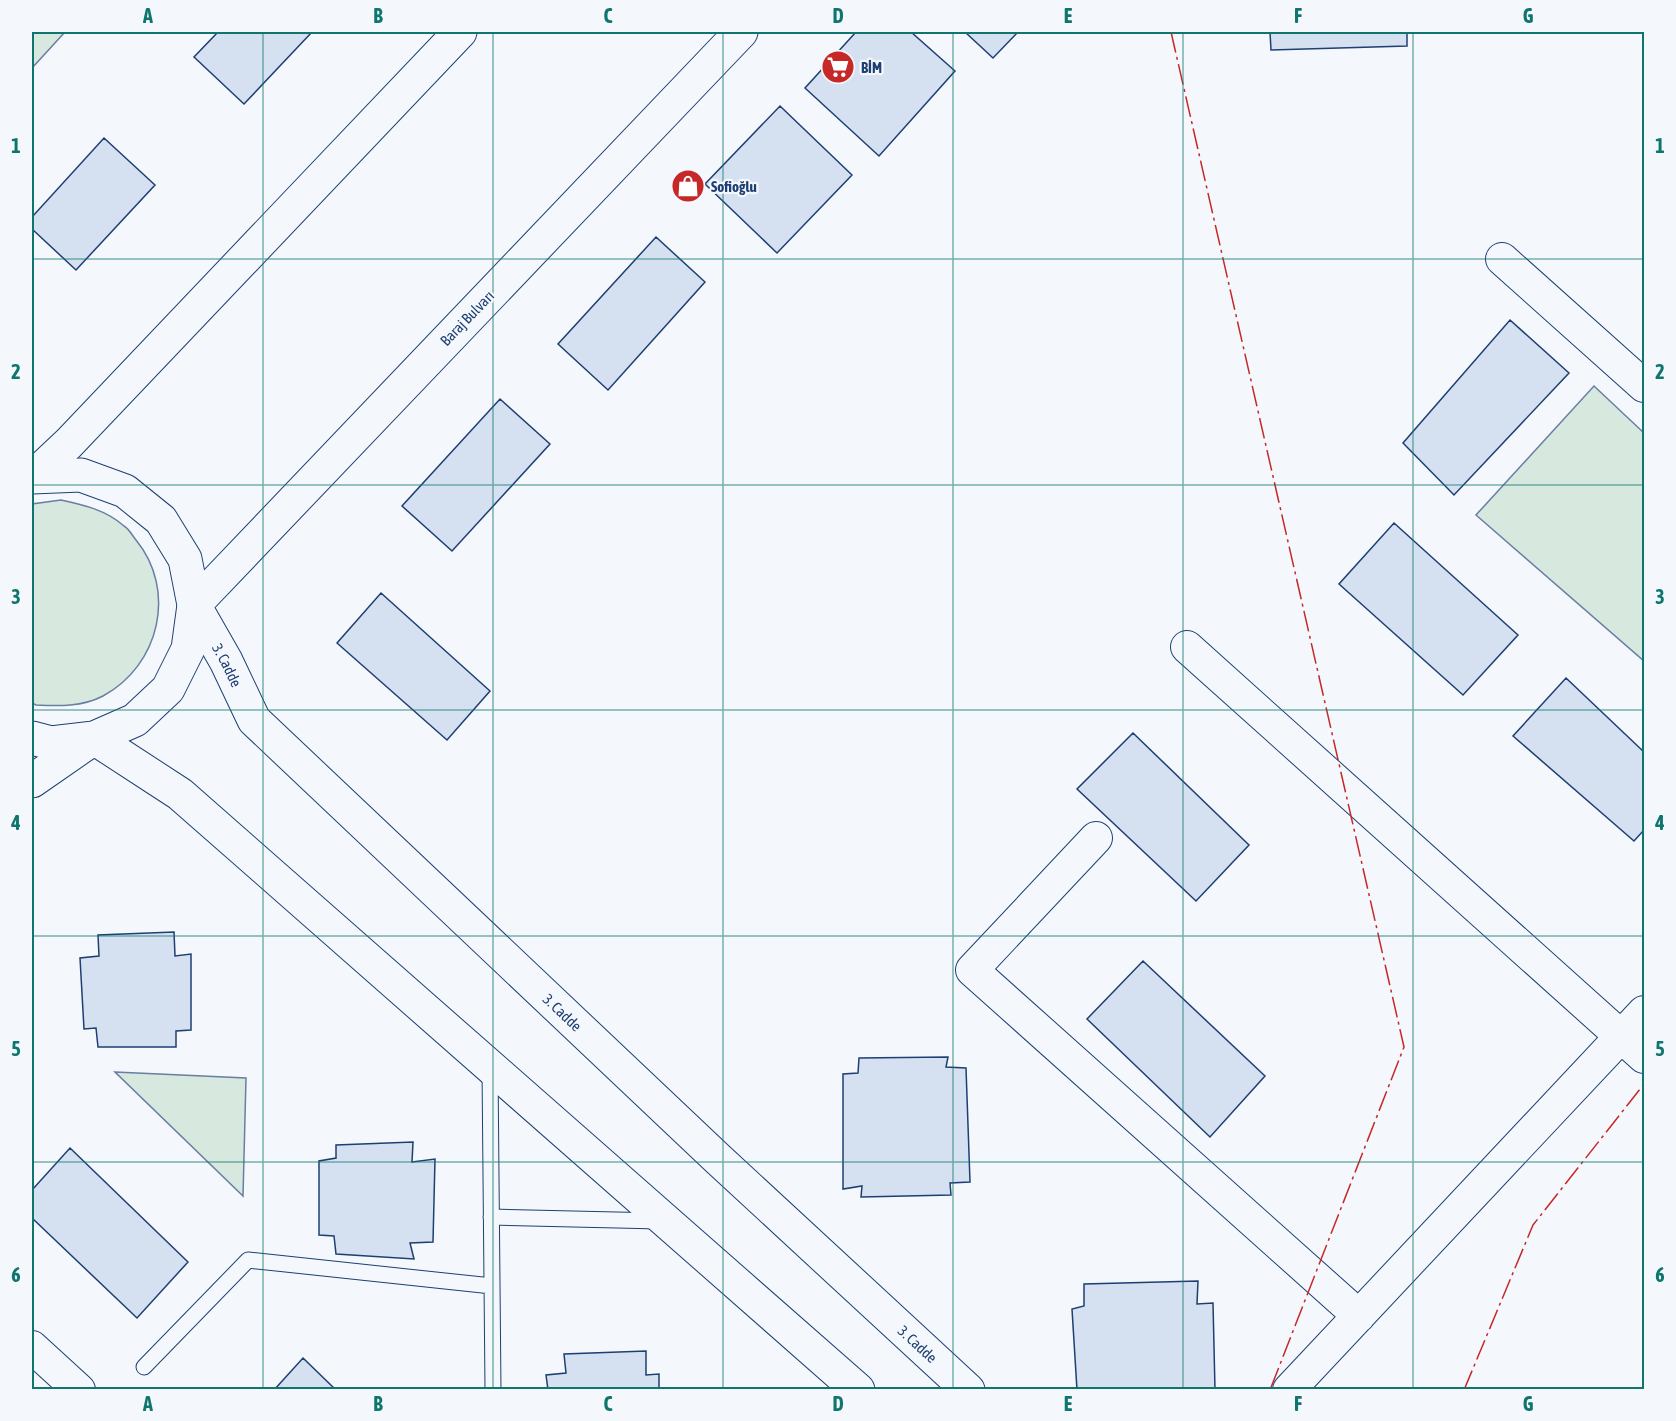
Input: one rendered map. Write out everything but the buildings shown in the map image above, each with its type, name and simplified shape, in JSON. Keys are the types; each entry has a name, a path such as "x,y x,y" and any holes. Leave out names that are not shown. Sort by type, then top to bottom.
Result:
{"main road":[{"path":"32,476 78,434 460,32"},
{"name":"Baraj Bulvarı","path":"194,605 741,32"},
{"path":"32,476 81,475 125,491 134,498 160,520 185,559 194,605 188,650 168,689 135,720 94,738 32,781"},
{"name":"3. Cadde","path":"194,605 254,720 718,1160 968,1389"},
{"path":"32,738 51,743 94,738 180,794 858,1389"}],"street":[{"path":"1502,259 1644,386"},
{"path":"1187,647 1644,1057"},
{"path":"1096,838 972,970 1359,1316"},
{"path":"1289,1389 1644,1012"},
{"path":"32,1347 79,1389"}],"lane":[{"path":"490,1066 493,1389"},
{"path":"491,1217 666,1221"},
{"path":"144,1367 248,1260 492,1286"}],"shaded area":[{"path":"32,32 65,32 32,68"},
{"path":"1594,386 1644,433 1644,661 1476,515"},
{"path":"61,500 102,512 126,527 149,560 156,581 159,603 156,625 149,646 138,666 122,682 95,700 79,704 36,705 32,703 32,504"},
{"path":"115,1072 246,1078 243,1196"}],"power":[{"path":"1171,32 1404,1047 1270,1390"},
{"path":"1464,1390 1533,1225 1644,1084"}],"place":[{"name":"BİM","path":"838,67"},
{"name":"Sofioğlu","path":"688,186"}]}
